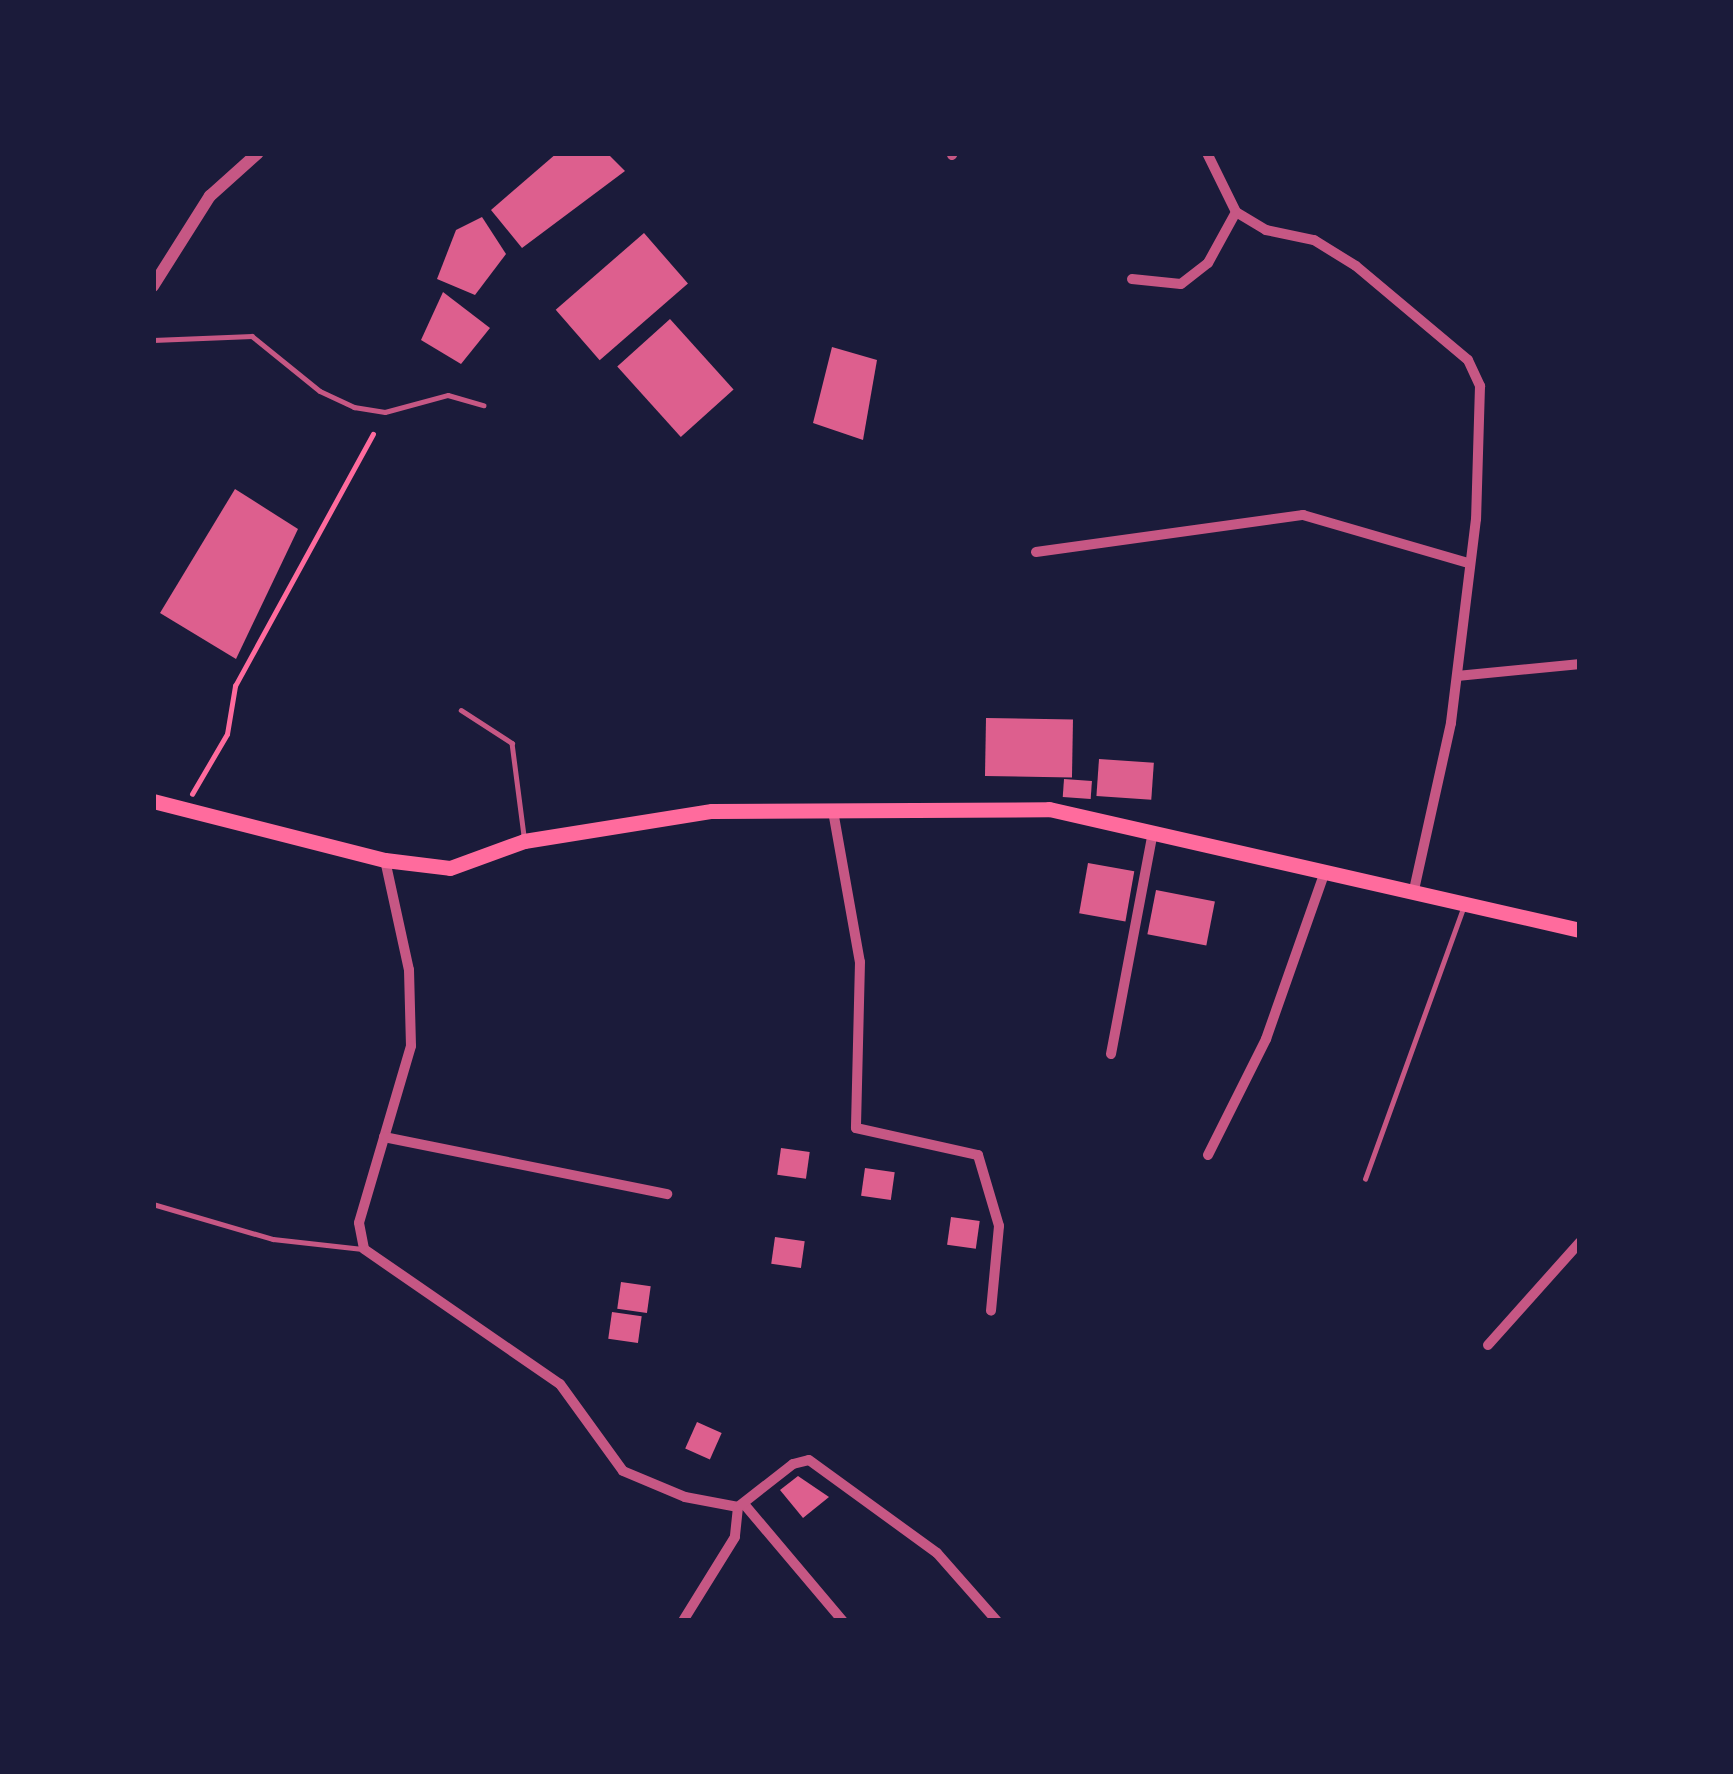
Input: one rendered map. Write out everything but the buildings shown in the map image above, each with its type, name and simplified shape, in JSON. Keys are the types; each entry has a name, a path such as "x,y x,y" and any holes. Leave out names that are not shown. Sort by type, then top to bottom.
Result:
{"main road":[{"path":"153,801 385,860 450,868 524,841 712,812 1049,809 1580,930"}],"street":[{"path":"153,286 210,196 258,153"},
{"path":"1207,153 1236,212 1266,230 1314,240 1356,266 1468,360 1480,386 1456,676 1414,890"},
{"path":"1132,279 1181,284 1208,263 1236,212"},
{"path":"1036,552 1303,515 1468,563"},
{"path":"1456,676 1580,664"},
{"path":"833,811 860,962 856,1128 978,1155 999,1226 991,1311"},
{"path":"1111,1054 1153,832"},
{"path":"385,860 413,1008 412,1046 359,1223 364,1249 560,1384 623,1471 685,1497 741,1506 843,1621"},
{"path":"1208,1155 1266,1040 1325,871"},
{"path":"384,1137 668,1194"},
{"path":"1488,1345 1580,1242"},
{"path":"683,1621 735,1537 741,1506 793,1463 809,1460 937,1553 997,1621"}],"lane":[{"path":"153,340 252,336 320,391 355,407 385,412 448,395 484,406"},
{"path":"461,710 512,743 524,841"},
{"path":"1365,1179 1466,902"},
{"path":"153,1204 273,1239 364,1249"}],"path":[{"path":"186,811 227,734 235,686 374,434"}]}
